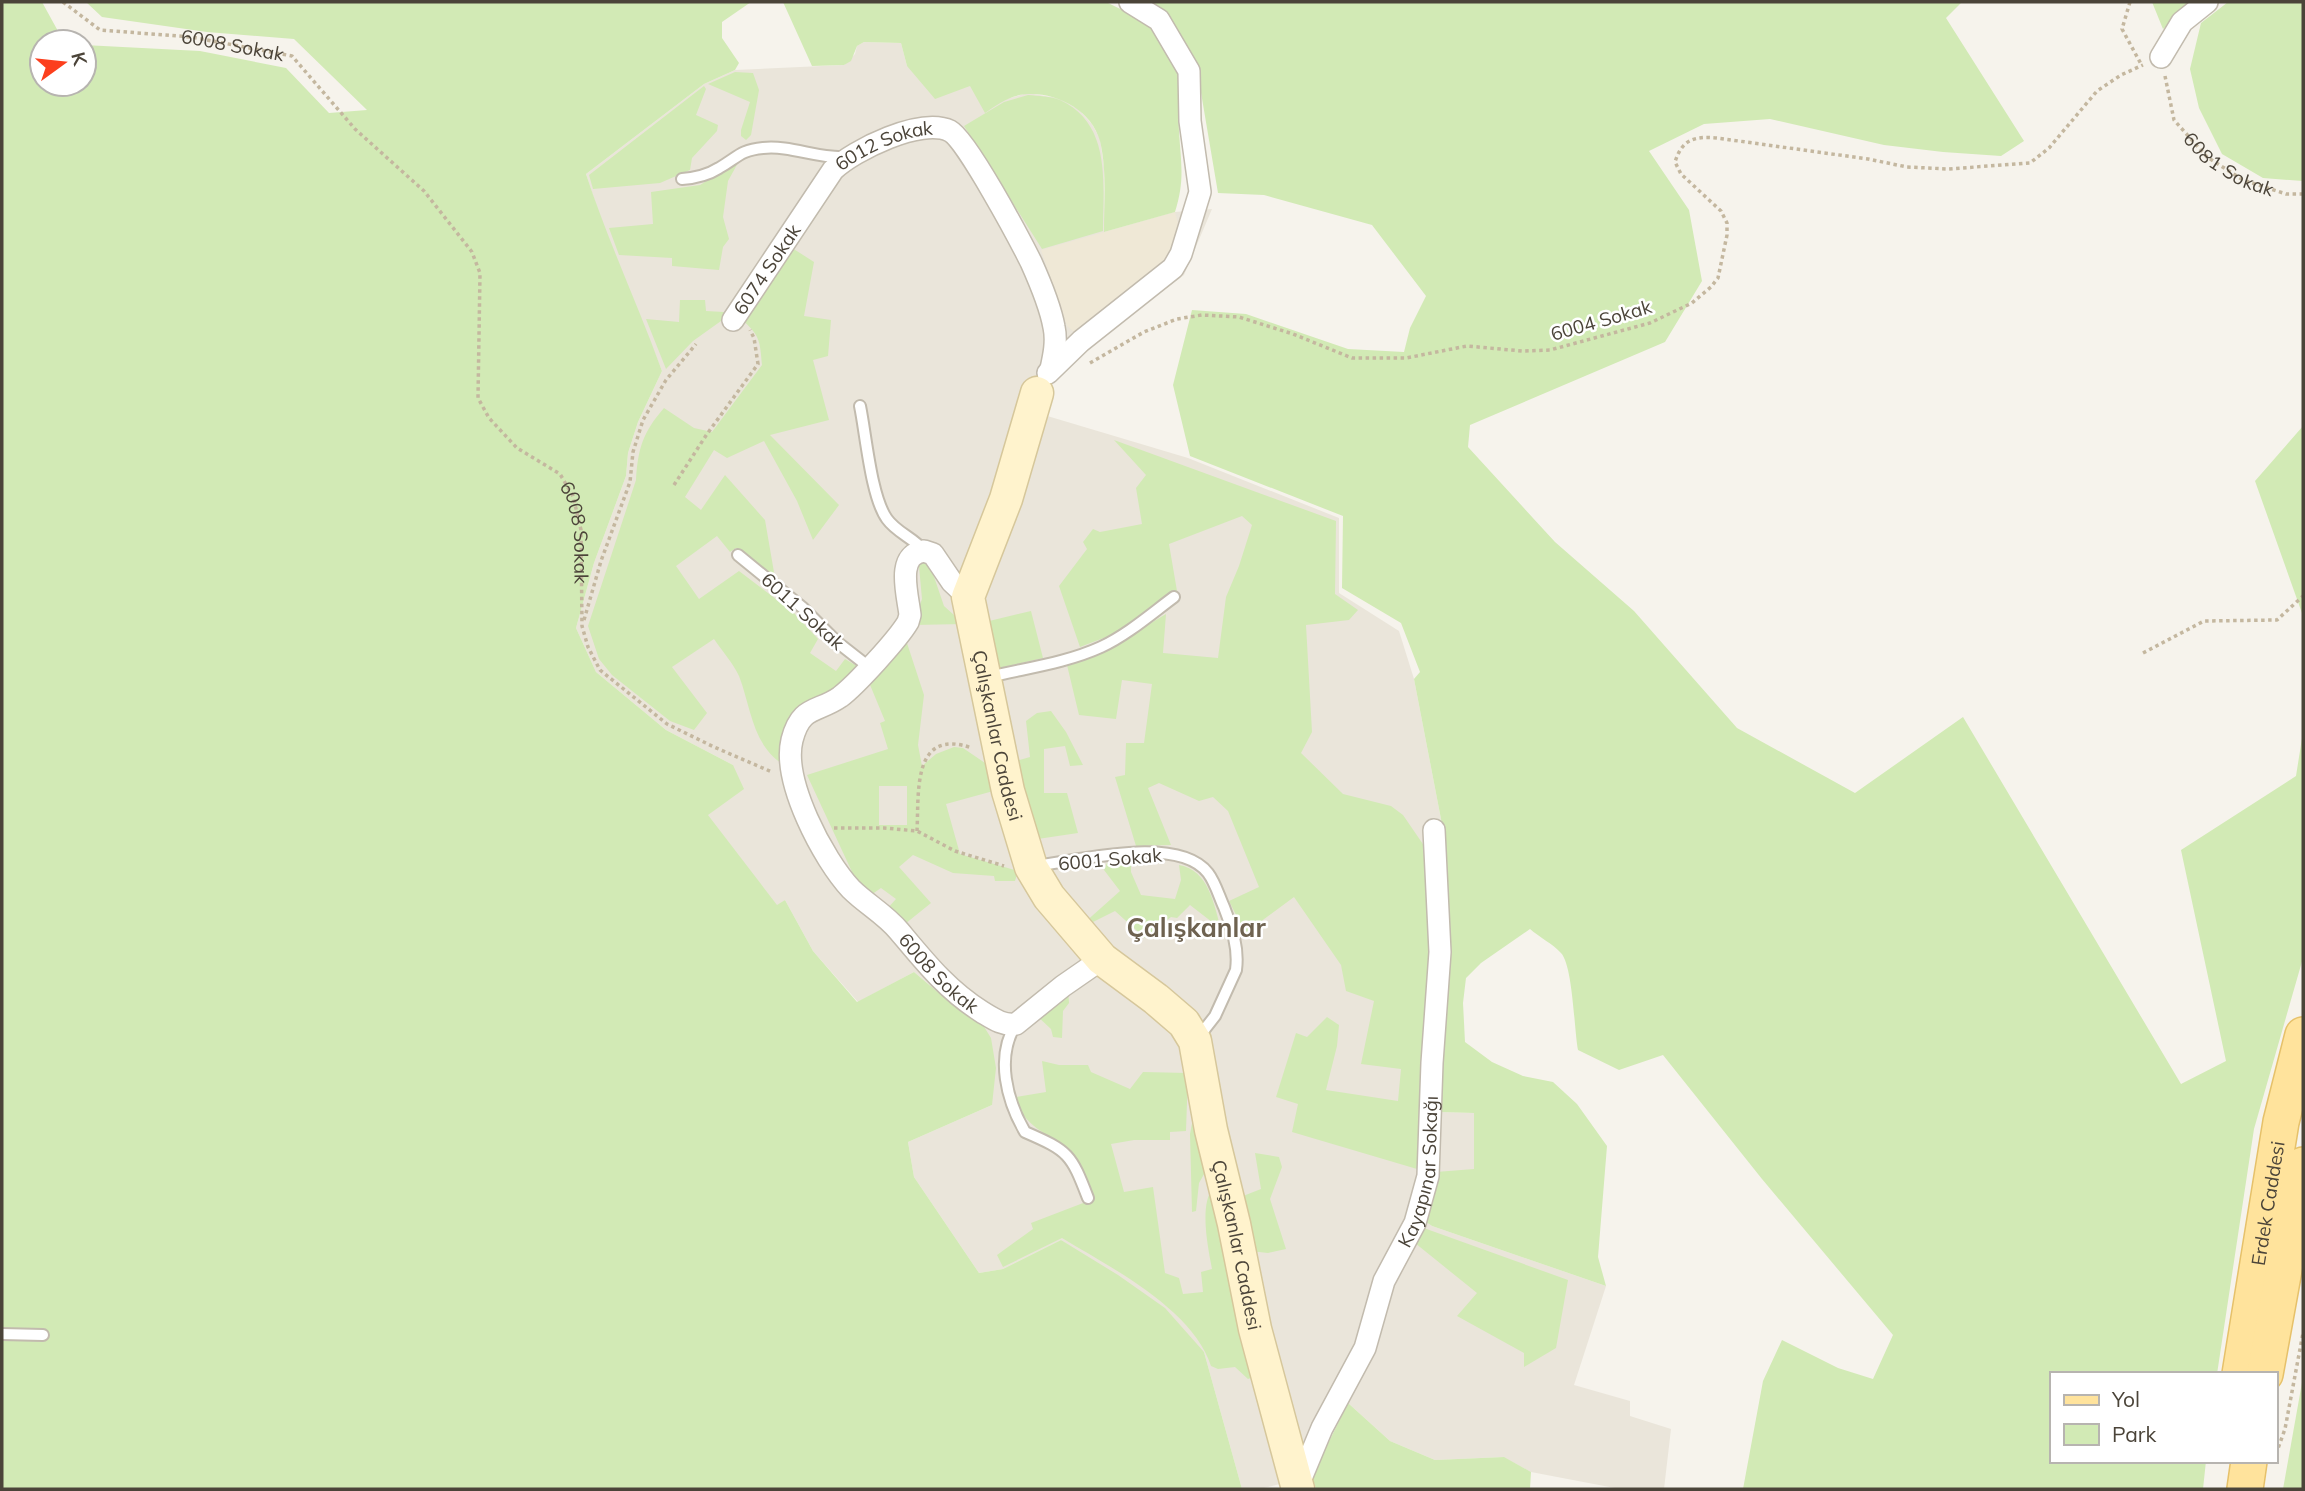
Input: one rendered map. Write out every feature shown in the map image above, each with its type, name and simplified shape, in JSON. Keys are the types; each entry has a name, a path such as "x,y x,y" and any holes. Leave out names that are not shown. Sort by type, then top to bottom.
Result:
{"main road":[{"name":"Erdek Caddesi","path":"2240,1372 2281,1122 2303,1035"},
{"name":"Erdek Caddesi","path":"2265,1372 2303,1165"}],"street":[{"path":"795,790 790,755 794,732 800,721 808,711 841,696 908,622 906,564 910,557 924,551 933,554 952,582 968,597 1006,499 1044,381 1082,341 1173,268 1181,254 1200,192 1190,121 1189,71 1159,20 1130,2"},
{"path":"2151,61 2182,22 2207,2"},
{"name":"6012 Sokak","path":"848,157 922,127 948,130 957,136 972,157 1031,263 1049,308 1055,340 1044,381"},
{"name":"6074 Sokak","path":"733,320 824,182 848,157"},
{"name":"Çalışkanlar Caddesi","path":"968,597 1002,764 1031,867 1049,897 1102,959 1175,1015 1190,1031 1195,1041 1211,1130 1234,1223 1255,1329 1298,1489"},
{"name":"6008 Sokak","path":"795,790 813,828 850,888 897,928 942,982 992,1018 1016,1024"},
{"name":"Kayapınar Sokağı","path":"1298,1489 1322,1428 1365,1348 1384,1281 1415,1223 1428,1176 1440,952 1434,830"},
{"path":"1016,1024 1102,959"}],"lane":[{"name":"6012 Sokak","path":"682,179 706,174 737,154 764,148 832,158 848,157"},
{"path":"860,407 879,506 895,529 924,551"},
{"name":"6011 Sokak","path":"738,555 869,667"},
{"path":"983,678 1074,657 1099,648 1115,640 1174,597"},
{"name":"6001 Sokak","path":"1031,867 1148,852 1183,856 1207,872 1233,931 1237,964 1215,1016 1195,1041"},
{"path":"1016,1024 1006,1048 1006,1072 1013,1107 1025,1132 1065,1152 1076,1169 1088,1198"},
{"path":"2,1334 43,1335"}],"path":[{"name":"6008 Sokak","path":"63,2 100,30 191,37 292,56 355,129 424,191 472,252 480,273 478,398 489,418 517,448 560,474 573,496 581,530 582,626 588,647 600,670 667,724 778,775 795,790"},
{"name":"6081 Sokak","path":"2130,2 2122,29 2151,61 2174,120 2207,157 2243,180 2286,194 2303,194"},
{"name":"6004 Sokak","path":"1085,366 1144,332 1177,319 1202,315 1239,317 1293,334 1352,358 1406,358 1467,346 1522,351 1550,350 1607,337 1650,323 1692,303 1718,278 1727,223 1721,211 1681,174 1675,162 1679,149 1688,141 1700,136 1717,138 1907,167 1948,169 2030,163 2049,148 2097,91 2121,75 2151,61"},
{"name":"6074 Sokak","path":"674,485 758,364 752,331 733,320"},
{"path":"582,626 601,561 630,482 633,453 643,420 666,380 696,344"},
{"path":"2143,653 2204,621 2277,620 2303,596"},
{"path":"917,831 919,781 925,758 933,750 950,743 959,744 971,747 1002,764"},
{"path":"813,828 917,831 956,851 1007,867 1031,867"},
{"path":"2277,1438 2285,1429 2303,1333"}],"shaded area":[{"name":"Çalışkanlar","path":"864,42 901,43 907,66 971,86 1003,100 1027,93 1058,98 1078,109 1092,124 1100,139 1104,167 1105,232 1175,212 1212,209 1184,275 1055,372 1044,415 1188,458 1339,518 1339,593 1399,631 1414,679 1446,845 1448,952 1441,1112 1474,1113 1474,1170 1420,1218 1432,1226 1606,1286 1574,1385 1630,1401 1630,1416 1671,1429 1664,1489 1620,1489 1531,1472 1503,1457 1435,1460 1390,1441 1348,1403 1312,1476 1260,1489 1242,1489 1204,1352 1061,1240 1003,1269 979,1273 914,1177 908,1142 992,1105 940,994 914,972 858,1002 813,951 785,900 777,906 707,815 733,765 666,730 596,672 576,628 594,563 626,476 628,453 638,422 662,371 600,217 586,174 704,84 735,70 844,65 855,54 857,46"},
{"path":"1175,212 1180,231 1177,251 1080,337 1067,326 1041,250"}],"green space":[{"path":"2,2 42,2 56,28 28,28 28,98 98,98 98,46 200,51 286,68 329,113 367,110 294,39 207,32 102,17 86,2 751,2 722,22 722,38 739,63 735,70 704,84 586,174 662,371 638,422 628,453 626,476 594,563 576,628 596,672 666,730 733,765 744,789 708,815 777,905 785,900 813,951 857,1002 914,972 983,1025 991,1038 996,1068 992,1105 908,1142 914,1177 979,1273 1003,1269 1061,1240 1165,1308 1204,1352 1242,1489 2,1489"},
{"path":"783,2 1106,2 1122,10 1148,26 1167,46 1178,75 1182,172 1175,212 1104,232 1104,175 1100,141 1096,130 1082,113 1051,97 1023,94 1006,100 985,113 970,86 935,99 907,66 901,43 864,42 857,46 851,61 844,65 812,66"},
{"path":"1146,2 1962,2 1946,18 2024,141 2001,156 1943,152 1884,145 1770,119 1704,124 1649,151 1689,210 1702,281 1665,342 1470,425 1468,447 1555,542 1634,611 1737,728 1855,793 1963,717 2181,1084 2226,1061 2181,850 2296,776 2303,732 2303,958 2254,1129 2217,1372 2050,1372 2050,1463 2206,1463 2203,1489 1743,1489 1763,1381 1782,1340 1838,1368 1873,1379 1893,1335 1762,1179 1663,1055 1619,1070 1578,1050 1571,984 1565,960 1558,950 1530,929 1481,963 1466,978 1463,1003 1465,1042 1492,1062 1523,1076 1553,1082 1577,1104 1607,1146 1598,1257 1606,1286 1432,1226 1420,1218 1436,1172 1474,1169 1474,1113 1440,1112 1437,1062 1448,952 1446,845 1414,679 1420,672 1401,623 1342,588 1343,516 1190,456 1173,385 1192,310 1246,314 1348,349 1404,352 1410,328 1426,296 1372,225 1264,195 1218,193 1197,69"},
{"path":"2152,2 2196,2 2163,29"},
{"path":"2228,2 2303,2 2303,181 2263,178 2222,154 2199,108 2190,69 2201,23"},
{"path":"735,72 753,73 759,90 751,135 746,140 741,136 741,130 750,102 708,84"},
{"path":"704,86 706,89 696,115 718,125 717,131 692,158 690,170 660,183 593,189 589,175"},
{"path":"1028,95 1060,100 1077,111 1089,124 1101,157 1103,231 1042,249 964,126 1004,102"},
{"path":"739,161 728,181 723,217 729,239 723,247 719,270 672,266 672,258 619,255 609,228 653,224 651,192 700,185"},
{"path":"789,246 814,262 804,316 831,320 828,356 813,360 829,420 770,435 839,505 813,540 797,501 764,441 727,458 714,450 685,497 701,510 725,475 765,520 775,578 736,548 730,552 717,536 676,566 699,599 739,571 793,612 818,639 810,653 836,671 845,659 857,666 844,689 827,696 781,763 771,755 758,735 739,676 714,639 672,667 707,713 694,730 670,721 612,675 599,659 588,626 636,480 640,449 646,433 664,408 694,428 712,432 762,365 758,339 741,319"},
{"path":"680,300 705,300 706,311 724,312 721,321 693,341 666,369 646,319 679,322"},
{"path":"2303,426 2303,616 2255,481"},
{"path":"1114,440 1336,521 1335,594 1358,610 1349,620 1306,625 1312,732 1301,753 1343,794 1391,806 1403,815 1427,850 1433,953 1417,1169 1292,1132 1298,1104 1276,1097 1296,1033 1307,1037 1327,1017 1339,1025 1337,1046 1326,1090 1398,1101 1401,1069 1361,1064 1374,1001 1346,991 1341,965 1294,897 1245,933 1229,901 1259,887 1228,811 1213,797 1199,801 1159,783 1148,788 1171,845 1136,846 1115,777 1125,775 1126,743 1144,743 1152,684 1122,680 1116,719 1079,715 1067,665 1097,655 1166,614 1163,653 1218,658 1226,597 1252,525 1242,516 1169,544 1177,591 1114,634 1080,647 1059,586 1087,549 1083,542 1093,529 1100,532 1142,524 1136,488 1146,475"},
{"path":"925,560 930,565 944,606 964,624 913,625 922,599 919,566 921,561"},
{"path":"1031,611 1043,658 991,670 981,623"},
{"path":"906,640 924,695 918,745 922,766 936,754 954,747 963,748 988,765 997,790 946,804 960,854 1018,871 1015,881 995,881 994,876 953,873 913,855 899,867 931,903 905,924 886,910 896,899 881,888 871,895 853,874 807,775 888,749 880,723 885,721 868,680","holes":["879,786 907,786 907,825 879,825"]},
{"path":"1051,711 1066,732 1083,765 1070,766 1065,746 1044,749 1044,793 1067,793 1078,833 1031,840 1009,763 1030,757 1026,721 1037,713"},
{"path":"1107,863 1131,863 1131,872 1141,895 1175,899 1181,880 1179,865 1189,868 1204,881 1209,890 1221,929 1190,905 1177,918 1171,917 1145,938 1115,911 1085,926 1083,924 1120,891 1104,870"},
{"path":"1068,989 1069,1003 1063,1011 1062,1038 1053,1037 1051,1029 1036,1015"},
{"path":"1042,1061 1059,1065 1088,1065 1091,1072 1130,1089 1143,1072 1188,1073 1186,1131 1170,1132 1170,1140 1134,1140 1111,1144 1124,1192 1153,1187 1165,1273 1179,1278 1183,1294 1203,1292 1201,1272 1212,1269 1205,1216 1213,1188 1257,1376 1248,1379 1235,1367 1218,1369 1211,1366 1201,1345 1169,1308 1125,1276 1062,1238 1003,1267 997,1255 1033,1229 1031,1223 1091,1200 1077,1161 1060,1144 1030,1122 1019,1107 1016,1097 1046,1092"},
{"path":"1194,1113 1212,1160 1199,1183 1196,1211 1192,1212 1190,1134"},
{"path":"1255,1153 1279,1157 1282,1167 1270,1199 1286,1249 1268,1253 1250,1251 1238,1198 1261,1189"},
{"path":"1421,1227 1568,1280 1556,1348 1524,1367 1524,1353 1457,1316 1477,1293 1415,1243"},
{"path":"2303,1377 2303,1489 2283,1489"},
{"path":"1348,1403 1390,1441 1435,1460 1504,1457 1531,1472 1530,1489 1316,1489 1312,1476"}],"district":[{"name":"Çalışkanlar","path":"1196,927"}]}
